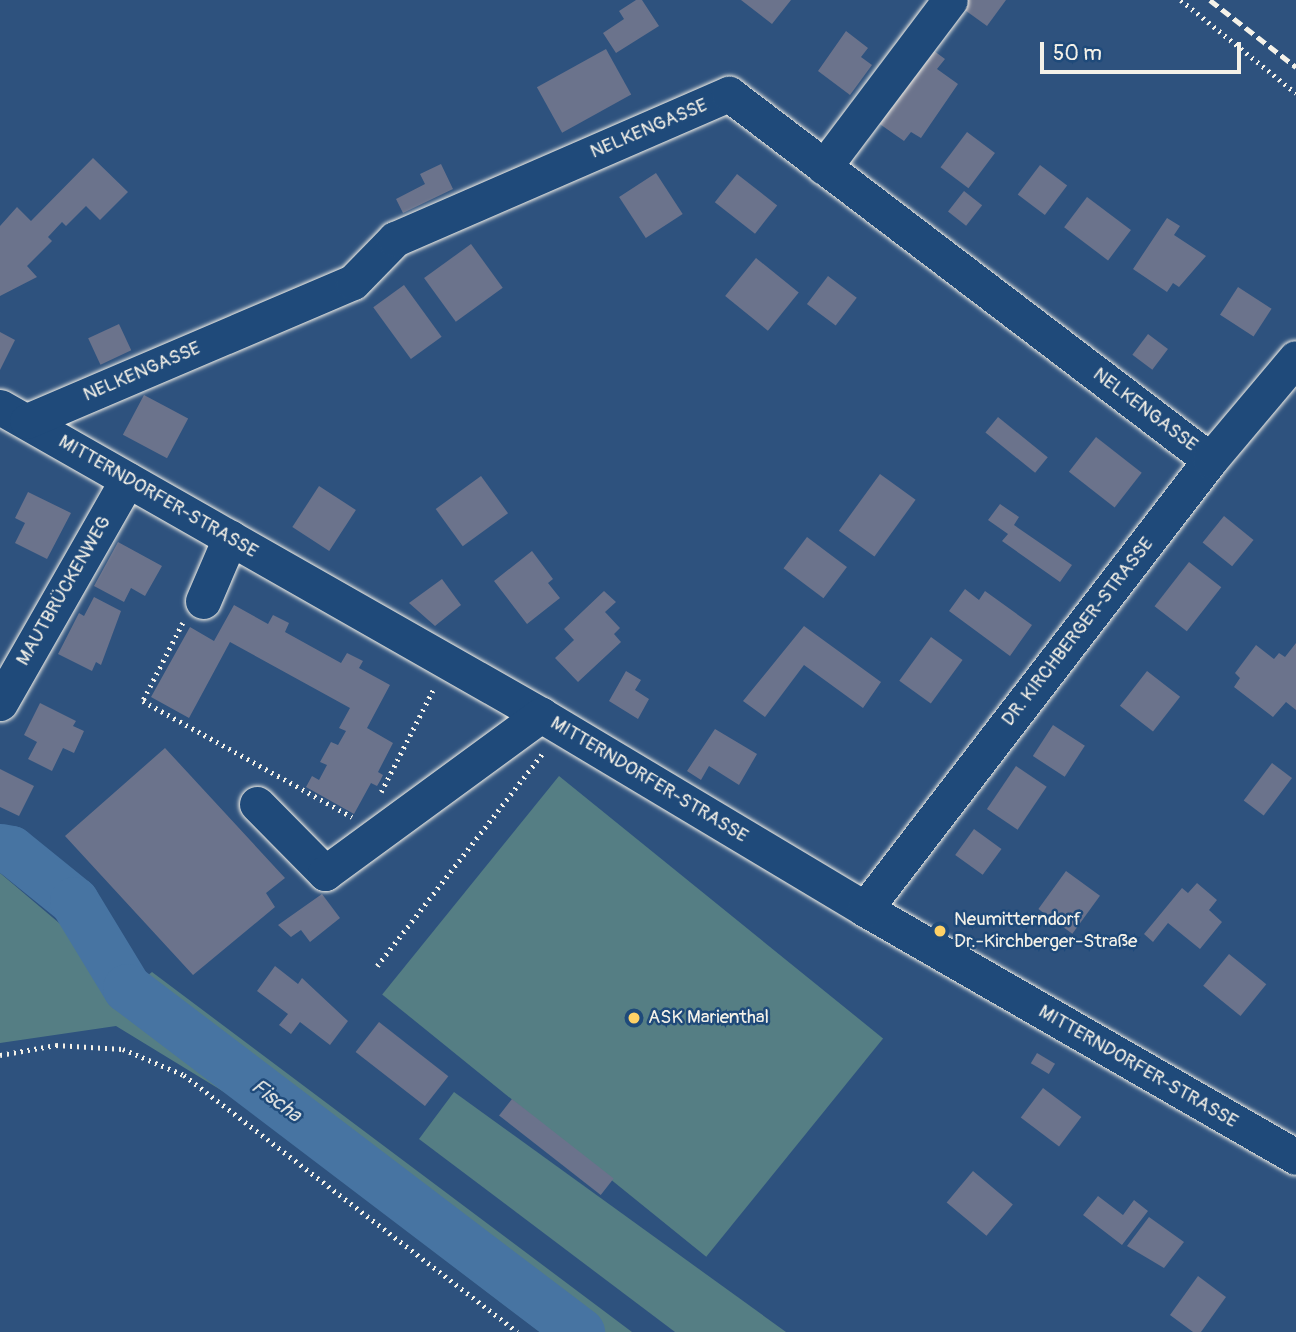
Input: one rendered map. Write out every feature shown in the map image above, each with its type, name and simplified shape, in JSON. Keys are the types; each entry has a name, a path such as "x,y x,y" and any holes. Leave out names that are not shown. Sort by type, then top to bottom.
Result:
{"street":[{"path":"824,167 950,0"},
{"name":"NELKENGASSE","path":"14,414 353,282 395,239 729,94 1210,460"},
{"name":"DR. KIRCHBERGER-STRASSE","path":"865,909 1210,460 1296,358"},
{"name":"MITTERNDORFER-STRASSE","path":"14,414 552,722 865,909 1296,1157"},
{"name":"MAUTBRÜCKENWEG","path":"0,703 127,480"},
{"path":"203,601 230,538"},
{"path":"257,804 325,873 379,817 552,722"}],"path":[{"path":"1181,0 1296,93"},
{"path":"203,601 194,601 143,701 379,817 446,661"},
{"path":"377,966 552,722"},
{"path":"0,1055 56,1045 123,1049 184,1074 519,1332"}],"green space":[{"name":"ASK Marienthal","path":"559,776 883,1038 706,1257 382,994"},
{"path":"0,873 78,939 116,1001 152,972 632,1332 540,1332 229,1095 116,1026 0,1043"},
{"path":"454,1092 786,1332 675,1332 419,1139"}],"building":[{"path":"636,0 642,0 659,26 616,53 603,33 624,19 619,11"},
{"path":"741,0 791,0 772,24"},
{"path":"968,0 1006,0 987,26 962,8"},
{"path":"846,31 868,48 861,57 872,65 850,95 818,71"},
{"path":"926,45 945,59 937,69 958,84 921,138 911,132 904,141 874,120"},
{"path":"606,49 631,94 562,133 537,87"},
{"path":"967,132 995,153 968,188 941,167"},
{"path":"93,158 128,192 100,220 86,206 66,226 62,222 48,237 52,241 27,266 37,277 0,296 0,226 17,207 31,221"},
{"path":"441,164 453,189 403,213 396,199 425,184 420,174"},
{"path":"1040,165 1067,185 1045,215 1018,195"},
{"path":"656,173 683,214 646,238 619,197"},
{"path":"737,174 777,205 755,234 715,202"},
{"path":"964,191 982,205 966,226 948,211"},
{"path":"1087,197 1131,230 1108,260 1064,227"},
{"path":"1167,218 1180,226 1174,235 1206,256 1179,287 1173,283 1167,292 1133,269"},
{"path":"471,244 503,288 456,322 424,278"},
{"path":"756,258 799,293 768,331 725,296"},
{"path":"828,276 857,298 836,326 807,304"},
{"path":"404,285 442,337 411,359 373,307"},
{"path":"1238,287 1272,309 1254,336 1220,315"},
{"path":"119,324 131,350 100,365 88,338"},
{"path":"0,332 15,340 0,370"},
{"path":"1148,334 1168,349 1152,370 1132,355"},
{"path":"144,395 188,418 167,458 123,435"},
{"path":"998,417 1048,457 1035,473 985,433"},
{"path":"1096,437 1142,473 1115,507 1069,472"},
{"path":"880,474 916,500 874,556 839,531"},
{"path":"481,476 508,513 463,546 436,509"},
{"path":"319,486 356,510 329,551 292,527"},
{"path":"28,492 71,513 47,559 15,543 25,523 15,518"},
{"path":"1000,504 1019,517 1014,525 1072,565 1060,582 1002,541 1008,534 988,520"},
{"path":"1224,516 1254,540 1232,566 1203,542"},
{"path":"807,537 847,567 823,598 784,568"},
{"path":"118,542 162,566 145,596 131,588 124,602 94,586"},
{"path":"532,551 553,579 548,583 560,598 527,624 494,581"},
{"path":"1189,562 1221,587 1187,631 1155,606"},
{"path":"442,579 461,605 435,626 409,603"},
{"path":"965,589 979,600 985,591 1032,625 1010,656 949,611"},
{"path":"604,591 616,602 605,612 620,628 614,634 621,642 578,682 555,658 574,640 564,629"},
{"path":"94,597 121,611 101,665 96,662 92,671 58,654 79,613 84,616"},
{"path":"234,605 268,624 273,615 289,623 285,632 341,663 347,653 363,661 359,668 390,685 367,728 393,743 378,772 383,775 380,781 377,786 371,783 354,814 306,787 312,776 319,780 327,765 320,762 331,742 338,745 346,731 339,728 350,708 230,642 189,718 151,697 190,627 214,641"},
{"path":"804,626 881,682 863,708 804,665 765,717 743,701"},
{"path":"931,637 963,660 931,704 899,681"},
{"path":"1296,643 1296,710 1286,702 1273,717 1234,687 1240,678 1235,673 1256,645 1274,659 1279,653 1285,657"},
{"path":"626,671 641,680 635,690 649,699 638,719 609,701"},
{"path":"1147,671 1180,697 1153,732 1120,706"},
{"path":"40,703 76,721 73,726 84,731 74,753 63,748 52,771 28,759 37,742 24,735"},
{"path":"1053,725 1085,746 1065,777 1033,756"},
{"path":"715,729 757,754 739,785 709,766 701,780 687,771"},
{"path":"165,748 285,878 266,893 275,907 193,975 65,836"},
{"path":"1272,763 1292,778 1264,816 1244,801"},
{"path":"1016,766 1047,787 1018,830 987,809"},
{"path":"0,769 34,786 19,816 0,807"},
{"path":"974,829 1002,849 983,875 955,855"},
{"path":"1066,871 1100,896 1072,934 1038,909"},
{"path":"1197,883 1217,900 1209,910 1222,922 1200,949 1168,923 1153,942 1144,934 1182,888 1188,893"},
{"path":"322,894 340,918 310,942 301,930 291,937 278,925"},
{"path":"1229,954 1266,984 1241,1016 1203,986"},
{"path":"275,966 298,984 302,978 348,1021 330,1045 300,1022 291,1034 279,1025 288,1014 257,991"},
{"path":"379,1022 448,1076 425,1106 356,1052"},
{"path":"1037,1053 1055,1064 1049,1074 1031,1063"},
{"path":"1043,1088 1081,1117 1059,1146 1021,1118"},
{"path":"512,1099 614,1178 601,1195 499,1116"},
{"path":"973,1171 1013,1204 986,1236 947,1202"},
{"path":"1098,1196 1123,1215 1134,1200 1148,1211 1122,1245 1083,1215"},
{"path":"1149,1217 1184,1242 1164,1268 1127,1246"},
{"path":"1198,1276 1226,1297 1201,1332 1193,1332 1170,1315"}],"waterway":[{"name":"Fischa","path":"0,848 11,850 74,901 127,988 580,1332"}],"railway":[{"path":"1210,0 1296,67"}],"place":[{"name":"Neumitterndorf Dr.-Kirchberger-Straße","path":"940,931"},
{"name":"ASK Marienthal","path":"634,1018"}]}
